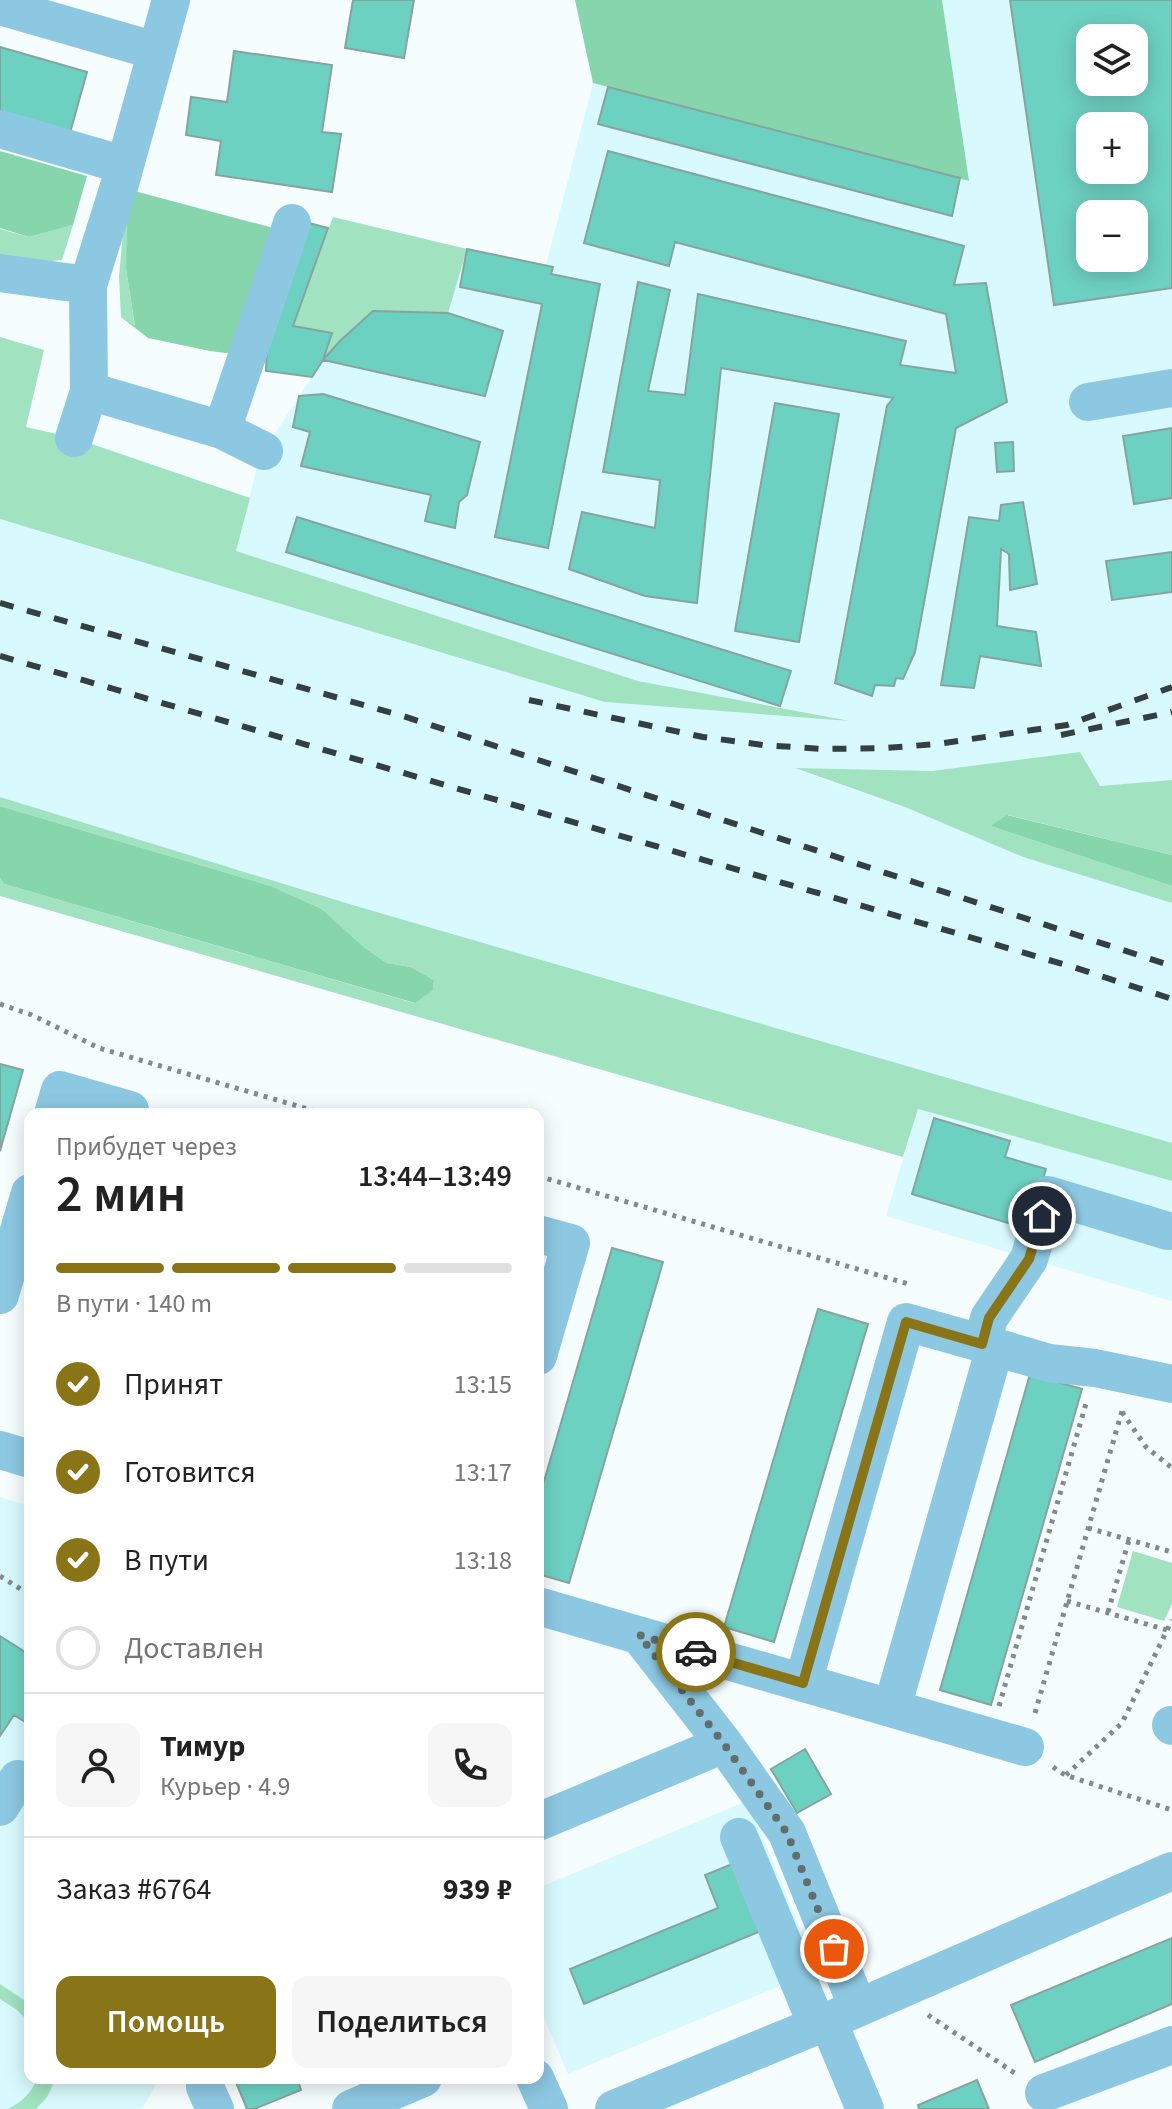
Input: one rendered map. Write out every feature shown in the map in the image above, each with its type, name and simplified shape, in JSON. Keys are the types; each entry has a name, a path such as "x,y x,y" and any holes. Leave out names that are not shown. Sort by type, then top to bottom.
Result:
{"street":[{"path":"74,438 89,391 88,285 171,0"},
{"path":"6,4 156,51"},
{"path":"0,129 124,165"},
{"path":"222,430 292,223"},
{"path":"0,273 88,285"},
{"path":"1088,402 1172,388"},
{"path":"89,391 222,430 264,451"},
{"path":"55,1108 60,1090 123,1108"},
{"path":"892,1708 989,1345 989,1318 1029,1259 1048,1195 1168,1231"},
{"path":"0,1295 24,1213"},
{"path":"544,1236 571,1243 544,1335"},
{"path":"803,1683 906,1322 1094,1374 1172,1384"},
{"path":"0,1450 24,1457"},
{"path":"544,1608 1008,1742"},
{"path":"639,1635 724,1744 787,1833 834,2018 865,2109"},
{"path":"544,1819 724,1744"},
{"path":"0,1807 18,1779 24,1782"},
{"path":"739,1837 834,2018"},
{"path":"614,2109 834,2018 1172,1871"},
{"path":"1044,2093 1172,2045"},
{"path":"205,2084 215,2109"},
{"path":"351,2109 409,2084"},
{"path":"538,2084 549,2109"}],"path":[{"path":"0,1004 32,1015 99,1048 304,1108"},
{"path":"544,1178 914,1286"},
{"path":"1094,1374 1146,1447 1172,1468"},
{"path":"1008,1742 1094,1374"},
{"path":"1008,1742 1067,1601 1122,1411"},
{"path":"1088,1528 1172,1552"},
{"path":"1108,1613 1129,1540"},
{"path":"0,1576 24,1591"},
{"path":"1067,1601 1167,1630"},
{"path":"1065,1775 1122,1723 1172,1620"},
{"path":"1008,1742 1065,1775 1172,1810"},
{"path":"928,2014 1044,2093"}],"shaded area":[{"path":"942,0 1172,0 1172,780 1100,786 995,764 932,771 798,770 905,807 1023,857 1172,903 1172,1143 356,906 0,797 0,519 605,702 840,719 638,681 236,551 259,458 323,360 340,341 373,311 448,312 467,249 546,265 593,83 969,181"},
{"path":"918,1109 1172,1181 1172,1301 886,1216"},
{"path":"0,1497 24,1504 24,2084 157,2084 142,2109 0,2109"},
{"path":"747,1801 818,1970 568,2074 544,2018 544,1886"}],"green space":[{"path":"575,0 942,0 969,181 593,83"},
{"path":"0,151 87,176 73,225 29,237 0,228"},
{"path":"127,189 126,269 135,327 121,317 119,276"},
{"path":"127,189 292,233 241,355 148,338 121,317 135,326 126,269"},
{"path":"333,217 467,249 448,313 373,311 323,360 332,334 293,326"},
{"path":"73,225 62,260 0,266 0,229 29,237"},
{"path":"0,337 44,350 26,427 74,438 250,498 236,551 638,681 850,721 605,702 0,519"},
{"path":"1080,752 1100,786 1172,780 1172,855 1008,815 990,826 1172,886 1172,903 1023,857 905,807 795,768 932,771"},
{"path":"0,797 356,906 1172,1143 1172,1181 918,1109 903,1157 0,896 0,878 4,884 414,1003 433,989 434,980 411,967 387,963 365,948 322,909 271,886 0,806"},
{"path":"0,806 271,886 322,909 365,948 387,963 411,967 434,980 433,990 415,1003 4,884 0,878"},
{"path":"1007,815 1172,855 1172,886 990,826"},
{"path":"1133,1551 1172,1563 1172,1604 1164,1621 1117,1607"},
{"path":"0,1984 24,2000 24,2017 17,2010 0,1999"},
{"path":"34,2084 53,2084 36,2109 8,2109 26,2096"}],"building":[{"path":"353,0 414,0 404,58 345,48"},
{"path":"1010,0 1172,0 1172,288 1054,305"},
{"path":"0,47 87,72 70,133 0,113"},
{"path":"234,51 332,65 322,132 341,134 332,192 216,175 221,141 186,135 191,97 227,102"},
{"path":"608,87 960,178 952,216 598,124"},
{"path":"608,151 964,246 954,285 986,283 1007,402 956,428 915,652 903,679 896,678 894,686 875,685 872,696 835,683 887,406 893,398 721,368 697,603 645,596 569,569 582,512 655,528 660,480 603,472 638,282 670,290 648,391 685,395 698,294 906,341 900,365 956,373 946,314 675,242 669,266 584,243"},
{"path":"305,222 328,228 293,326 332,333 323,360 312,377 266,371 267,337"},
{"path":"467,249 553,267 551,274 600,284 548,548 495,537 542,304 460,287"},
{"path":"373,311 448,313 503,331 485,396 323,360"},
{"path":"323,394 480,442 467,495 459,502 455,528 425,521 431,495 301,466 310,432 293,427 299,396"},
{"path":"775,403 839,414 799,642 735,631"},
{"path":"1172,428 1172,498 1134,504 1123,436"},
{"path":"1013,442 1014,471 997,472 995,443"},
{"path":"1023,502 1037,584 1010,590 1009,554 1001,549 997,626 1036,632 1041,666 980,656 974,688 941,685 969,517 999,521 1001,505"},
{"path":"297,517 791,671 780,706 286,552"},
{"path":"1172,552 1172,592 1112,600 1106,561"},
{"path":"0,1064 23,1070 0,1151"},
{"path":"934,1118 1010,1141 1005,1157 1046,1169 1028,1229 912,1194"},
{"path":"612,1248 663,1262 569,1583 544,1576 544,1481"},
{"path":"818,1309 868,1324 774,1642 724,1627"},
{"path":"1030,1374 1082,1389 991,1705 940,1690"},
{"path":"0,1636 24,1651 24,1721 14,1715 0,1736"},
{"path":"805,1749 831,1794 797,1813 771,1769"},
{"path":"732,1864 761,1931 584,2004 570,1969 718,1908 705,1875"},
{"path":"1172,1938 1172,2004 1035,2062 1011,2005"},
{"path":"977,2080 989,2109 919,2109 918,2105"},
{"path":"237,2084 299,2084 301,2090 247,2109"}],"railway":[{"path":"0,603 403,716 1172,966"},
{"path":"0,656 1073,967 1172,999"},
{"path":"529,700 703,737 823,749 886,748 937,744 1067,725 1172,687"},
{"path":"1061,735 1172,712"}],"way so far":[{"path":"696,1652 639,1635 724,1744 787,1833 834,1949"}],"route":[{"path":"696,1652 803,1683 906,1322 982,1344 989,1318 1029,1259 1042,1216"}]}
